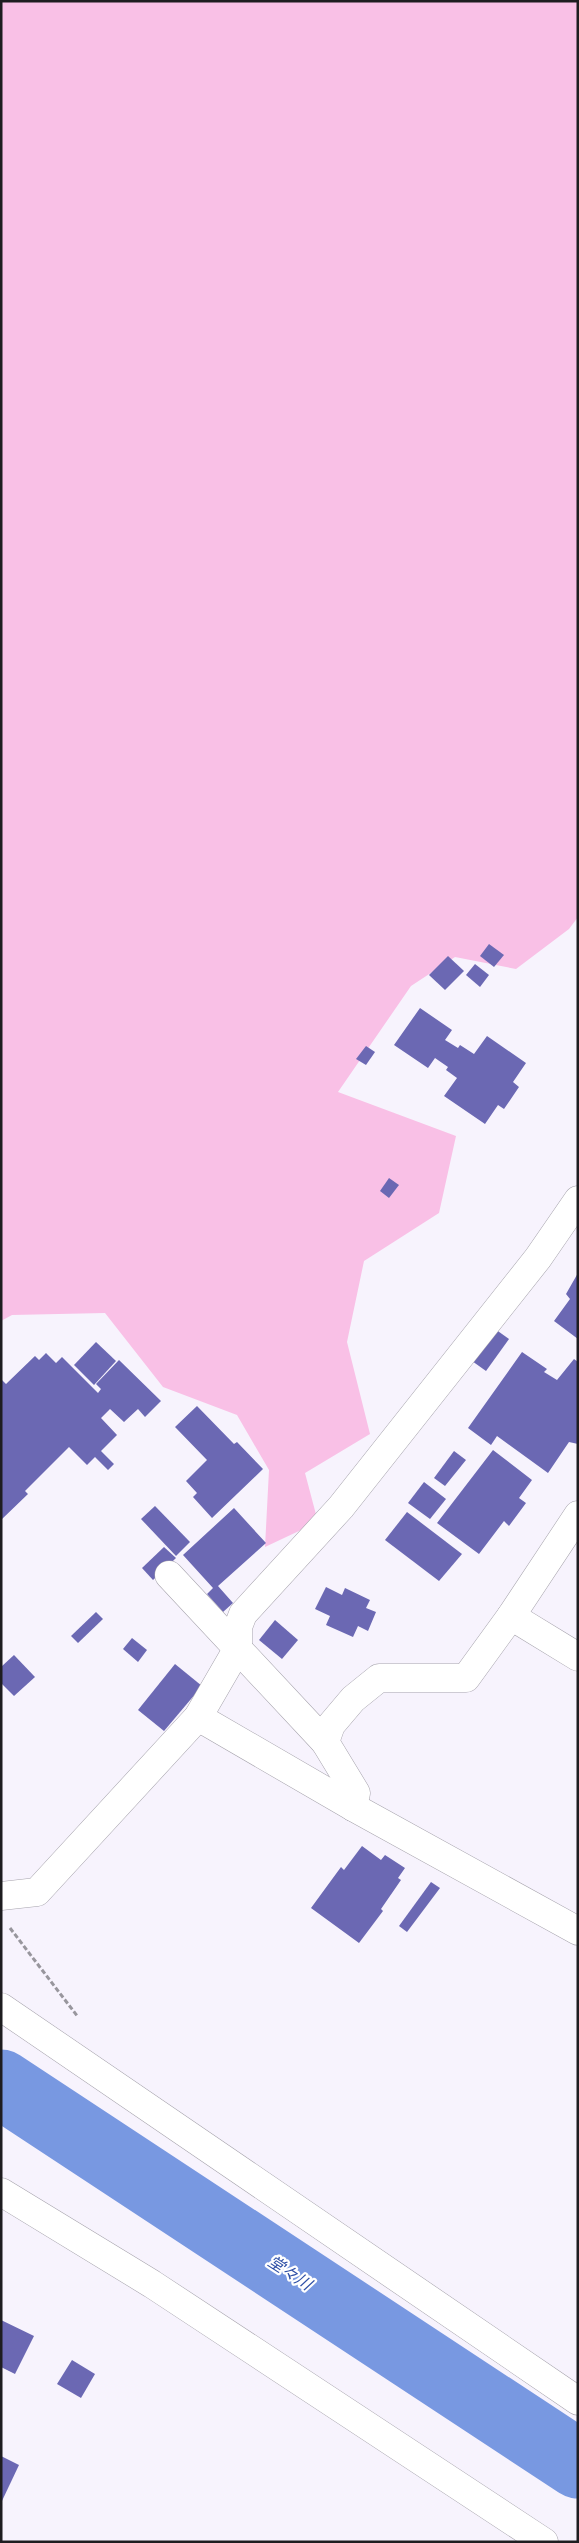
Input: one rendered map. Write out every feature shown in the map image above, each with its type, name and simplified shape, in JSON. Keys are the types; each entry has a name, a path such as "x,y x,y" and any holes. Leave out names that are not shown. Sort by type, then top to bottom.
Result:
{"street":[{"path":"1,1896 38,1892 198,1717 238,1648 238,1627 243,1614 341,1506 538,1258 578,1200"},
{"path":"325,1742 331,1725 353,1699 379,1678 466,1678 511,1616 578,1515"},
{"path":"169,1575 325,1742 356,1793 353,1807"},
{"path":"511,1616 578,1657"},
{"path":"198,1717 353,1807 578,1931"},
{"path":"1,2007 578,2401"},
{"path":"1,2192 152,2284 544,2542"}],"path":[{"path":"7,1924 82,2021"}],"shaded area":[{"path":"1,1 578,1 578,917 569,929 516,969 455,957 411,986 338,1092 456,1136 439,1213 364,1261 347,1342 370,1434 305,1473 318,1522 265,1547 269,1470 237,1415 163,1387 105,1313 12,1315 1,1321"}],"building":[{"path":"489,944 504,955 494,967 480,956"},
{"path":"448,956 464,971 445,990 429,975"},
{"path":"475,964 489,975 480,987 466,975"},
{"path":"420,1008 452,1030 445,1040 458,1048 460,1045 474,1054 487,1036 526,1063 513,1082 519,1087 504,1109 498,1105 485,1124 444,1096 457,1078 446,1070 448,1067 435,1058 428,1068 394,1045"},
{"path":"366,1046 375,1052 366,1065 356,1059"},
{"path":"389,1178 399,1185 389,1198 380,1191"},
{"path":"578,1273 578,1339 554,1321 570,1299 566,1294"},
{"path":"495,1329 509,1339 486,1371 472,1361"},
{"path":"96,1342 116,1361 94,1385 74,1365"},
{"path":"522,1352 547,1369 544,1372 557,1380 574,1359 578,1362 578,1444 569,1442 548,1473 497,1436 491,1445 468,1428"},
{"path":"46,1353 56,1363 62,1357 98,1393 101,1389 96,1384 119,1360 161,1401 145,1417 138,1409 124,1422 110,1409 101,1418 117,1435 101,1451 114,1464 108,1470 95,1457 87,1465 69,1447 25,1491 28,1494 1,1520 1,1379 6,1384 35,1356 39,1360"},
{"path":"197,1406 234,1444 237,1442 263,1469 212,1518 193,1497 197,1493 186,1481 207,1460 175,1427"},
{"path":"493,1450 532,1480 519,1498 526,1503 509,1526 504,1521 479,1554 437,1523"},
{"path":"454,1451 466,1460 445,1486 434,1478"},
{"path":"424,1482 446,1499 430,1519 408,1503"},
{"path":"155,1506 190,1542 176,1556 141,1519"},
{"path":"234,1508 266,1543 218,1586 233,1603 223,1612 207,1594 213,1588 183,1555"},
{"path":"407,1512 462,1554 439,1581 385,1540"},
{"path":"164,1547 176,1558 153,1580 142,1568"},
{"path":"326,1587 342,1595 345,1588 370,1600 366,1608 376,1612 368,1631 358,1626 353,1637 326,1625 330,1616 315,1609"},
{"path":"96,1612 103,1619 78,1643 71,1636"},
{"path":"275,1620 298,1640 282,1659 259,1640"},
{"path":"132,1638 147,1650 138,1662 123,1649"},
{"path":"14,1655 35,1677 14,1696 1,1683 1,1667"},
{"path":"175,1664 202,1686 164,1731 138,1710"},
{"path":"362,1846 381,1860 385,1855 405,1868 398,1878 401,1880 381,1909 383,1911 359,1943 311,1908 341,1867 344,1870"},
{"path":"431,1882 440,1888 407,1932 399,1926"},
{"path":"1,2320 34,2336 15,2374 1,2367"},
{"path":"72,2360 95,2374 81,2398 57,2384"},
{"path":"1,2456 19,2465 1,2503"}],"waterway":[{"name":"堂々川","path":"1,2084 578,2464"}]}
